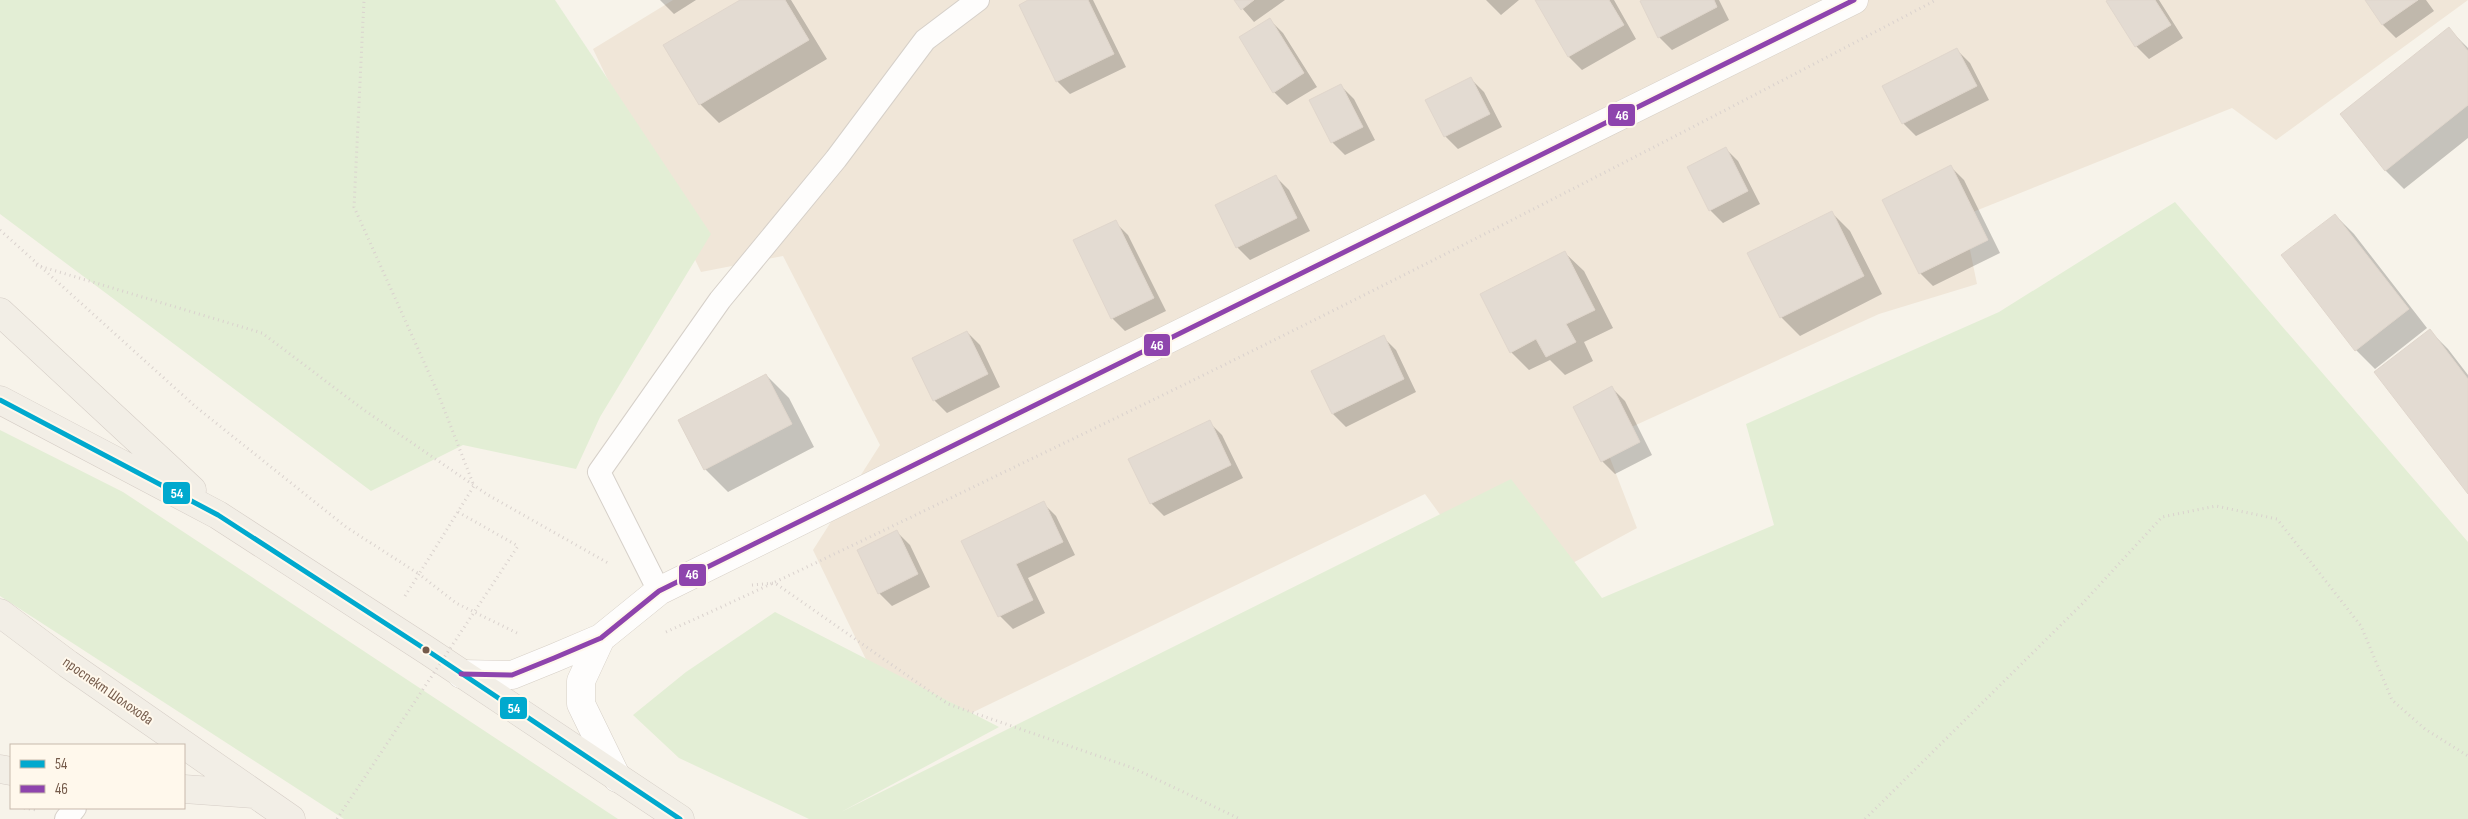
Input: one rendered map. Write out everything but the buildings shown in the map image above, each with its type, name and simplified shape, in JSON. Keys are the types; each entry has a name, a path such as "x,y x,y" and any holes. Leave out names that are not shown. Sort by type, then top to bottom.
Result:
{"main road":[{"path":"0,312 218,515"},
{"path":"0,400 218,515 428,651 680,819"},
{"name":"проспект Шолохова","path":"0,613 184,744"},
{"name":"проспект Шолохова","path":"185,745 290,819"},
{"path":"185,789 254,794"}],"street":[{"path":"461,674 512,675 601,638 659,591 1854,0"},
{"path":"601,638 581,681 582,704 617,778"}],"lane":[{"path":"659,591 599,472 720,300 836,159 925,40 978,0"},
{"path":"66,819 74,809"}],"path":[{"path":"364,0 354,207 437,391 474,486"},
{"path":"0,230 36,265 196,407 346,527 419,574 474,486"},
{"path":"36,265 262,333 364,410 474,486 659,591"},
{"path":"1865,819 2082,604 2162,517 2216,506 2277,519 2361,626 2392,700 2425,729 2468,756"},
{"path":"337,819 518,546 458,512"},
{"path":"746,585 775,583 948,704 1133,768 1240,819"}],"shaded area":[{"path":"673,0 2468,0 2276,140 2232,108 1963,216 1977,284 1879,314 1603,440 1637,528 1503,601 1425,494 907,744 813,550 880,445 783,256 701,272 593,49"}],"green space":[{"path":"0,0 555,0 711,234 600,417 576,469 463,445 371,491 0,214"},
{"path":"2175,202 2468,542 2468,819 809,819 679,758 633,715 686,672 775,612 999,727 841,812 1511,479 1602,598 1774,525 1746,424 1999,312"},
{"path":"0,430 123,492 618,819 344,819 0,596"}],"transit line":[{"name":"46","path":"461,674 512,675 601,638 659,591 1854,0"},
{"name":"54","path":"0,400 218,515 428,651 680,819"}]}
